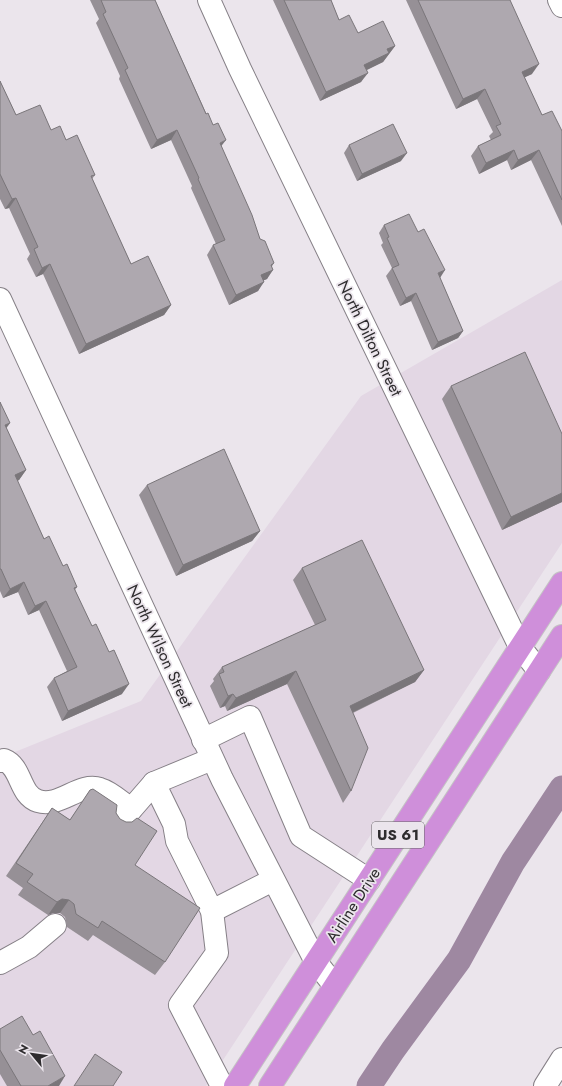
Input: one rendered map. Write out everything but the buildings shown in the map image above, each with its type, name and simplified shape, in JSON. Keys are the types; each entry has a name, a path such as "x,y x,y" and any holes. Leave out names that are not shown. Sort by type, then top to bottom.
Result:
{"highway":[{"name":"Airline Drive","path":"235,1086 562,583"},
{"name":"Airline Drive","path":"270,1086 334,985 562,636"}],"street":[{"name":"North Dilton Street","path":"209,0 240,69 520,647 539,671"},
{"path":"559,0 562,6"},
{"name":"North Wilson Street","path":"0,299 208,749 273,880 316,962 334,985"},
{"path":"0,761 4,760 13,766 27,793 37,801 58,801 89,788 98,788 125,816 154,783 208,749 250,717 301,836 369,880"},
{"path":"154,783 174,824 177,841 212,911 217,954 180,1005 222,1086"},
{"path":"212,911 273,880"},
{"path":"0,964 29,947 56,925"},
{"path":"544,1086 562,1059"}],"shaded area":[{"path":"562,280 562,543 206,1086 0,1086 0,758 141,701 361,396"}],"waterway":[{"path":"369,1086 393,1050 459,960 513,862 562,788"}]}
